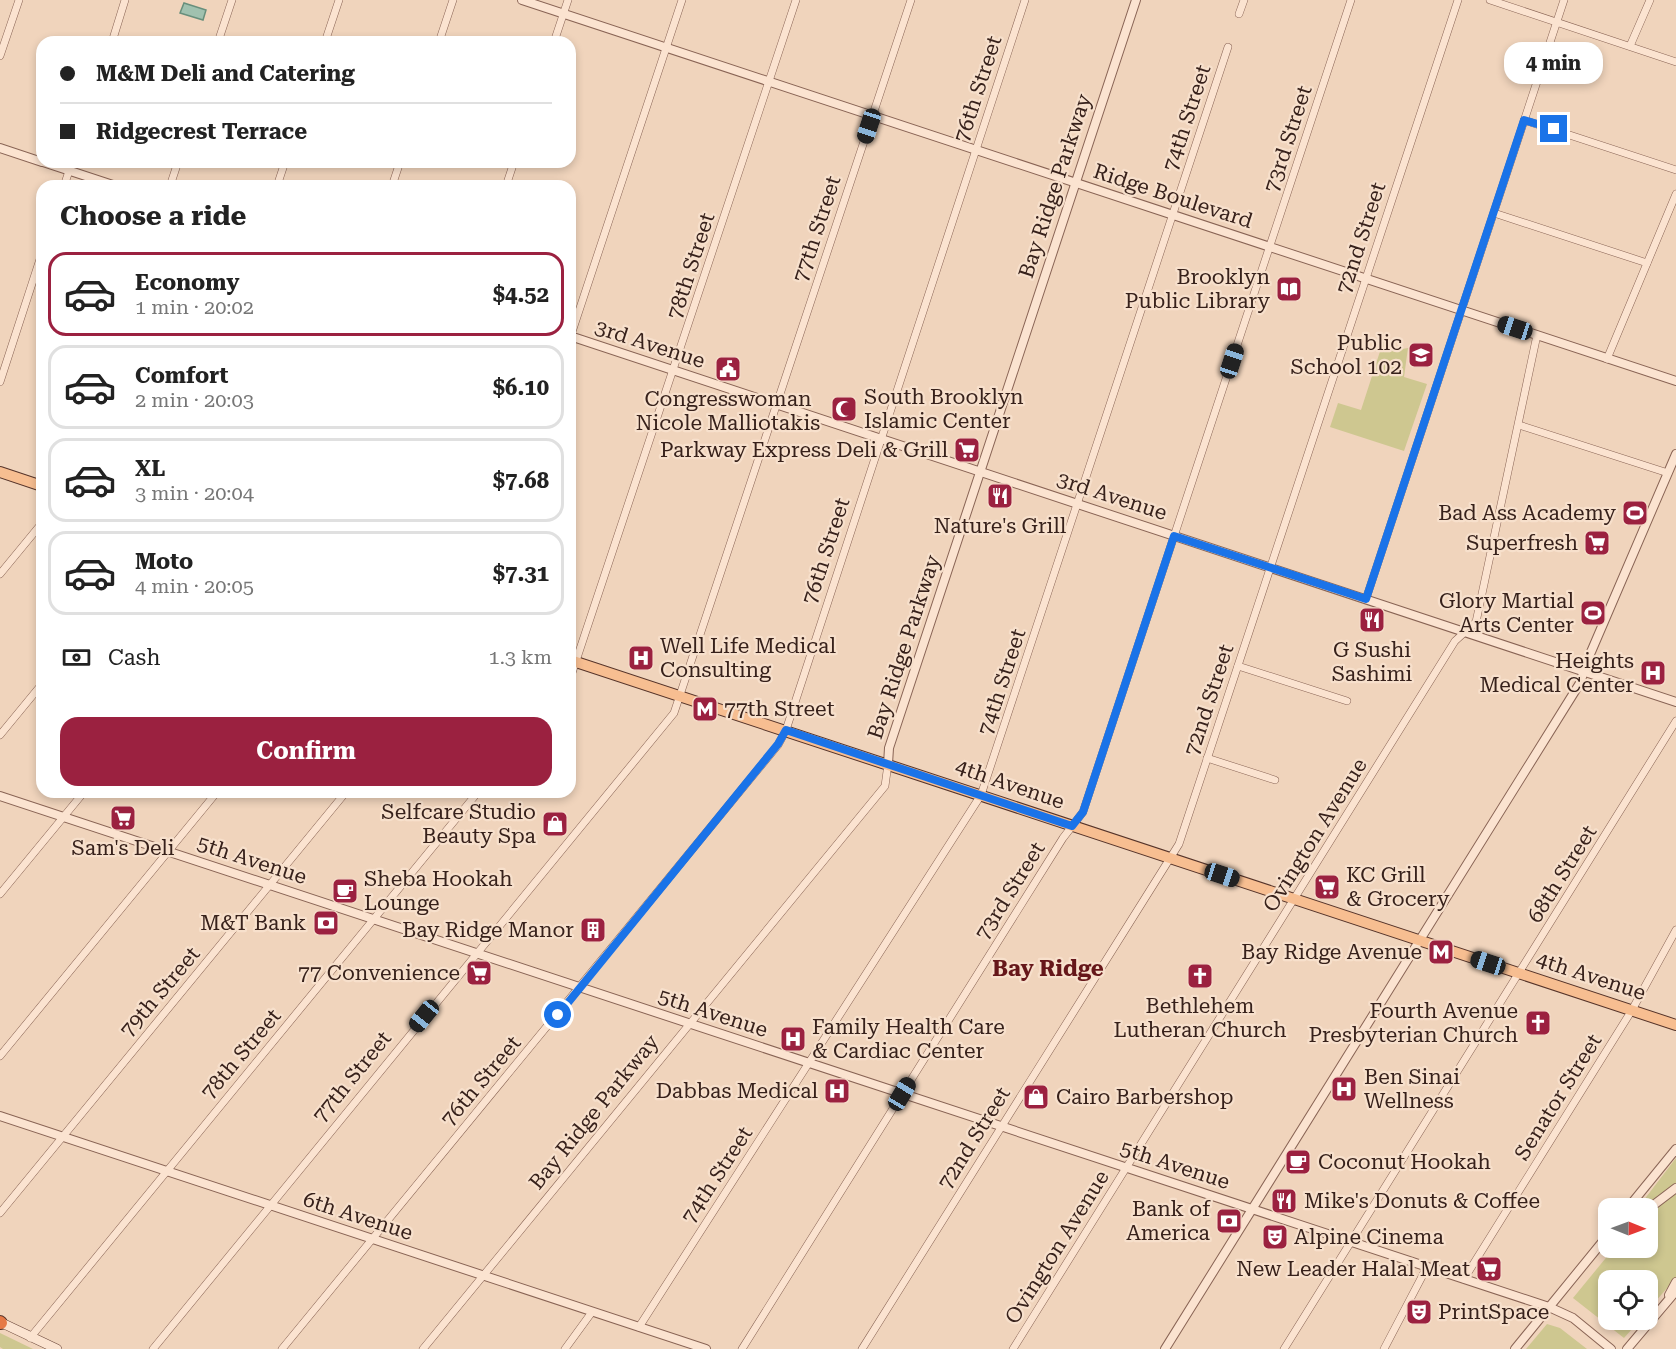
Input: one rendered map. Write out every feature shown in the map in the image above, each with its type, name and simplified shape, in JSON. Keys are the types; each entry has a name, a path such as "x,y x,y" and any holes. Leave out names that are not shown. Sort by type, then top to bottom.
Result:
{"main road":[{"path":"0,472 36,484"},
{"name":"4th Avenue","path":"576,662 1676,1025"},
{"path":"0,1322 57,1349"}],"street":[{"path":"0,57 19,0"},
{"path":"114,36 125,0"},
{"path":"220,36 232,0"},
{"path":"327,36 339,0"},
{"path":"441,36 453,0"},
{"name":"Ridge Boulevard","path":"522,0 1676,381"},
{"path":"556,36 568,0"},
{"path":"576,319 682,0"},
{"name":"78th Street","path":"576,652 674,370 796,0"},
{"name":"77th Street","path":"153,1349 268,1205 674,713 911,0"},
{"name":"76th Street","path":"282,1349 580,988 778,744 786,730 1025,0"},
{"name":"Bay Ridge Parkway","path":"423,1349 885,786 889,748 1136,0"},
{"path":"1239,14 1244,0"},
{"name":"73rd Street","path":"742,1349 1083,812 1351,0"},
{"name":"72nd Street","path":"862,1349 1179,844 1458,0"},
{"path":"1490,0 1676,62"},
{"path":"1366,599 1564,0"},
{"path":"1630,46 1650,0"},
{"name":"74th Street","path":"639,1327 981,795 1228,47"},
{"path":"1524,120 1676,170"},
{"path":"0,148 36,160"},
{"path":"75,168 102,180"},
{"path":"1607,358 1676,194"},
{"path":"1494,213 1647,263"},
{"path":"0,382 36,271"},
{"name":"Ovington Avenue","path":"1013,1349 1455,641 1476,622 1484,596 1537,336"},
{"name":"3rd Avenue","path":"576,339 1676,702"},
{"path":"1519,424 1668,473"},
{"path":"1167,1348 1580,683 1676,454"},
{"path":"0,574 36,530"},
{"path":"1238,666 1347,701"},
{"path":"0,735 36,691"},
{"name":"68th Street","path":"1284,1349 1676,722"},
{"path":"1207,758 1275,780"},
{"name":"5th Avenue","path":"0,796 1549,1307 1573,1318 1611,1349"},
{"path":"0,894 79,798"},
{"path":"0,1056 212,798"},
{"name":"79th Street","path":"0,1213 341,798"},
{"name":"78th Street","path":"30,1338 473,798"},
{"name":"Senator Street","path":"1464,1279 1632,1010 1676,930"},
{"name":"6th Avenue","path":"0,1116 699,1348"},
{"path":"1636,1198 1676,1149"},
{"path":"1658,1202 1676,1188"},
{"path":"1515,1349 1598,1250"},
{"path":"1384,1349 1427,1267"},
{"path":"1666,1301 1676,1282"},
{"path":"1627,1349 1676,1291"},
{"path":"565,1349 592,1312"}],"shaded area":[{"path":"184,3 206,10 203,20 180,13"},
{"path":"1384,339 1391,341 1390,347 1397,350 1408,348 1404,377 1427,384 1404,451 1330,427 1338,403 1361,410"},
{"path":"1676,1158 1676,1278 1658,1298 1658,1270 1598,1270 1598,1318 1573,1298 1606,1258 1658,1258 1658,1198 1645,1198"},
{"path":"1547,1324 1560,1328 1587,1349 1526,1349"},
{"path":"1614,1330 1631,1330 1624,1338"},
{"path":"0,1333 33,1349 3,1349 0,1347"}],"place":[{"name":"Brooklyn Public Library","path":"1289,289"},
{"name":"Public School 102","path":"1421,355"},
{"name":"Congresswoman Nicole Malliotakis","path":"728,369"},
{"name":"South Brooklyn Islamic Center","path":"844,409"},
{"name":"Parkway Express Deli & Grill","path":"967,450"},
{"name":"Nature's Grill","path":"1000,496"},
{"name":"Bad Ass Academy","path":"1635,513"},
{"name":"Superfresh","path":"1597,543"},
{"name":"Glory Martial Arts Center","path":"1593,613"},
{"name":"G Sushi Sashimi","path":"1372,620"},
{"name":"Well Life Medical Consulting","path":"641,658"},
{"name":"Heights Medical Center","path":"1653,673"},
{"name":"77th Street","path":"705,709"},
{"name":"Sam's Deli","path":"123,818"},
{"name":"Selfcare Studio Beauty Spa","path":"555,824"},
{"name":"KC Grill & Grocery","path":"1327,887"},
{"name":"Sheba Hookah Lounge","path":"345,891"},
{"name":"M&T Bank","path":"326,923"},
{"name":"Bay Ridge Manor","path":"593,930"},
{"name":"Bay Ridge Avenue","path":"1441,952"},
{"name":"77 Convenience","path":"479,973"},
{"name":"Bethlehem Lutheran Church","path":"1200,976"},
{"name":"Fourth Avenue Presbyterian Church","path":"1538,1023"},
{"name":"Family Health Care & Cardiac Center","path":"793,1039"},
{"name":"Ben Sinai Wellness","path":"1344,1089"},
{"name":"Dabbas Medical","path":"837,1091"},
{"name":"Cairo Barbershop","path":"1036,1097"},
{"name":"Coconut Hookah","path":"1298,1162"},
{"name":"Mike's Donuts & Coffee","path":"1284,1201"},
{"name":"Bank of America","path":"1229,1221"},
{"name":"Alpine Cinema","path":"1275,1237"},
{"name":"New Leader Halal Meat","path":"1489,1269"},
{"name":"PrintSpace","path":"1419,1312"}],"district":[{"name":"Bay Ridge","path":"1048,968"}],"route":[{"path":"558,1015 778,744 786,730 1072,826 1083,812 1174,536 1366,599 1524,120 1554,129"}]}
